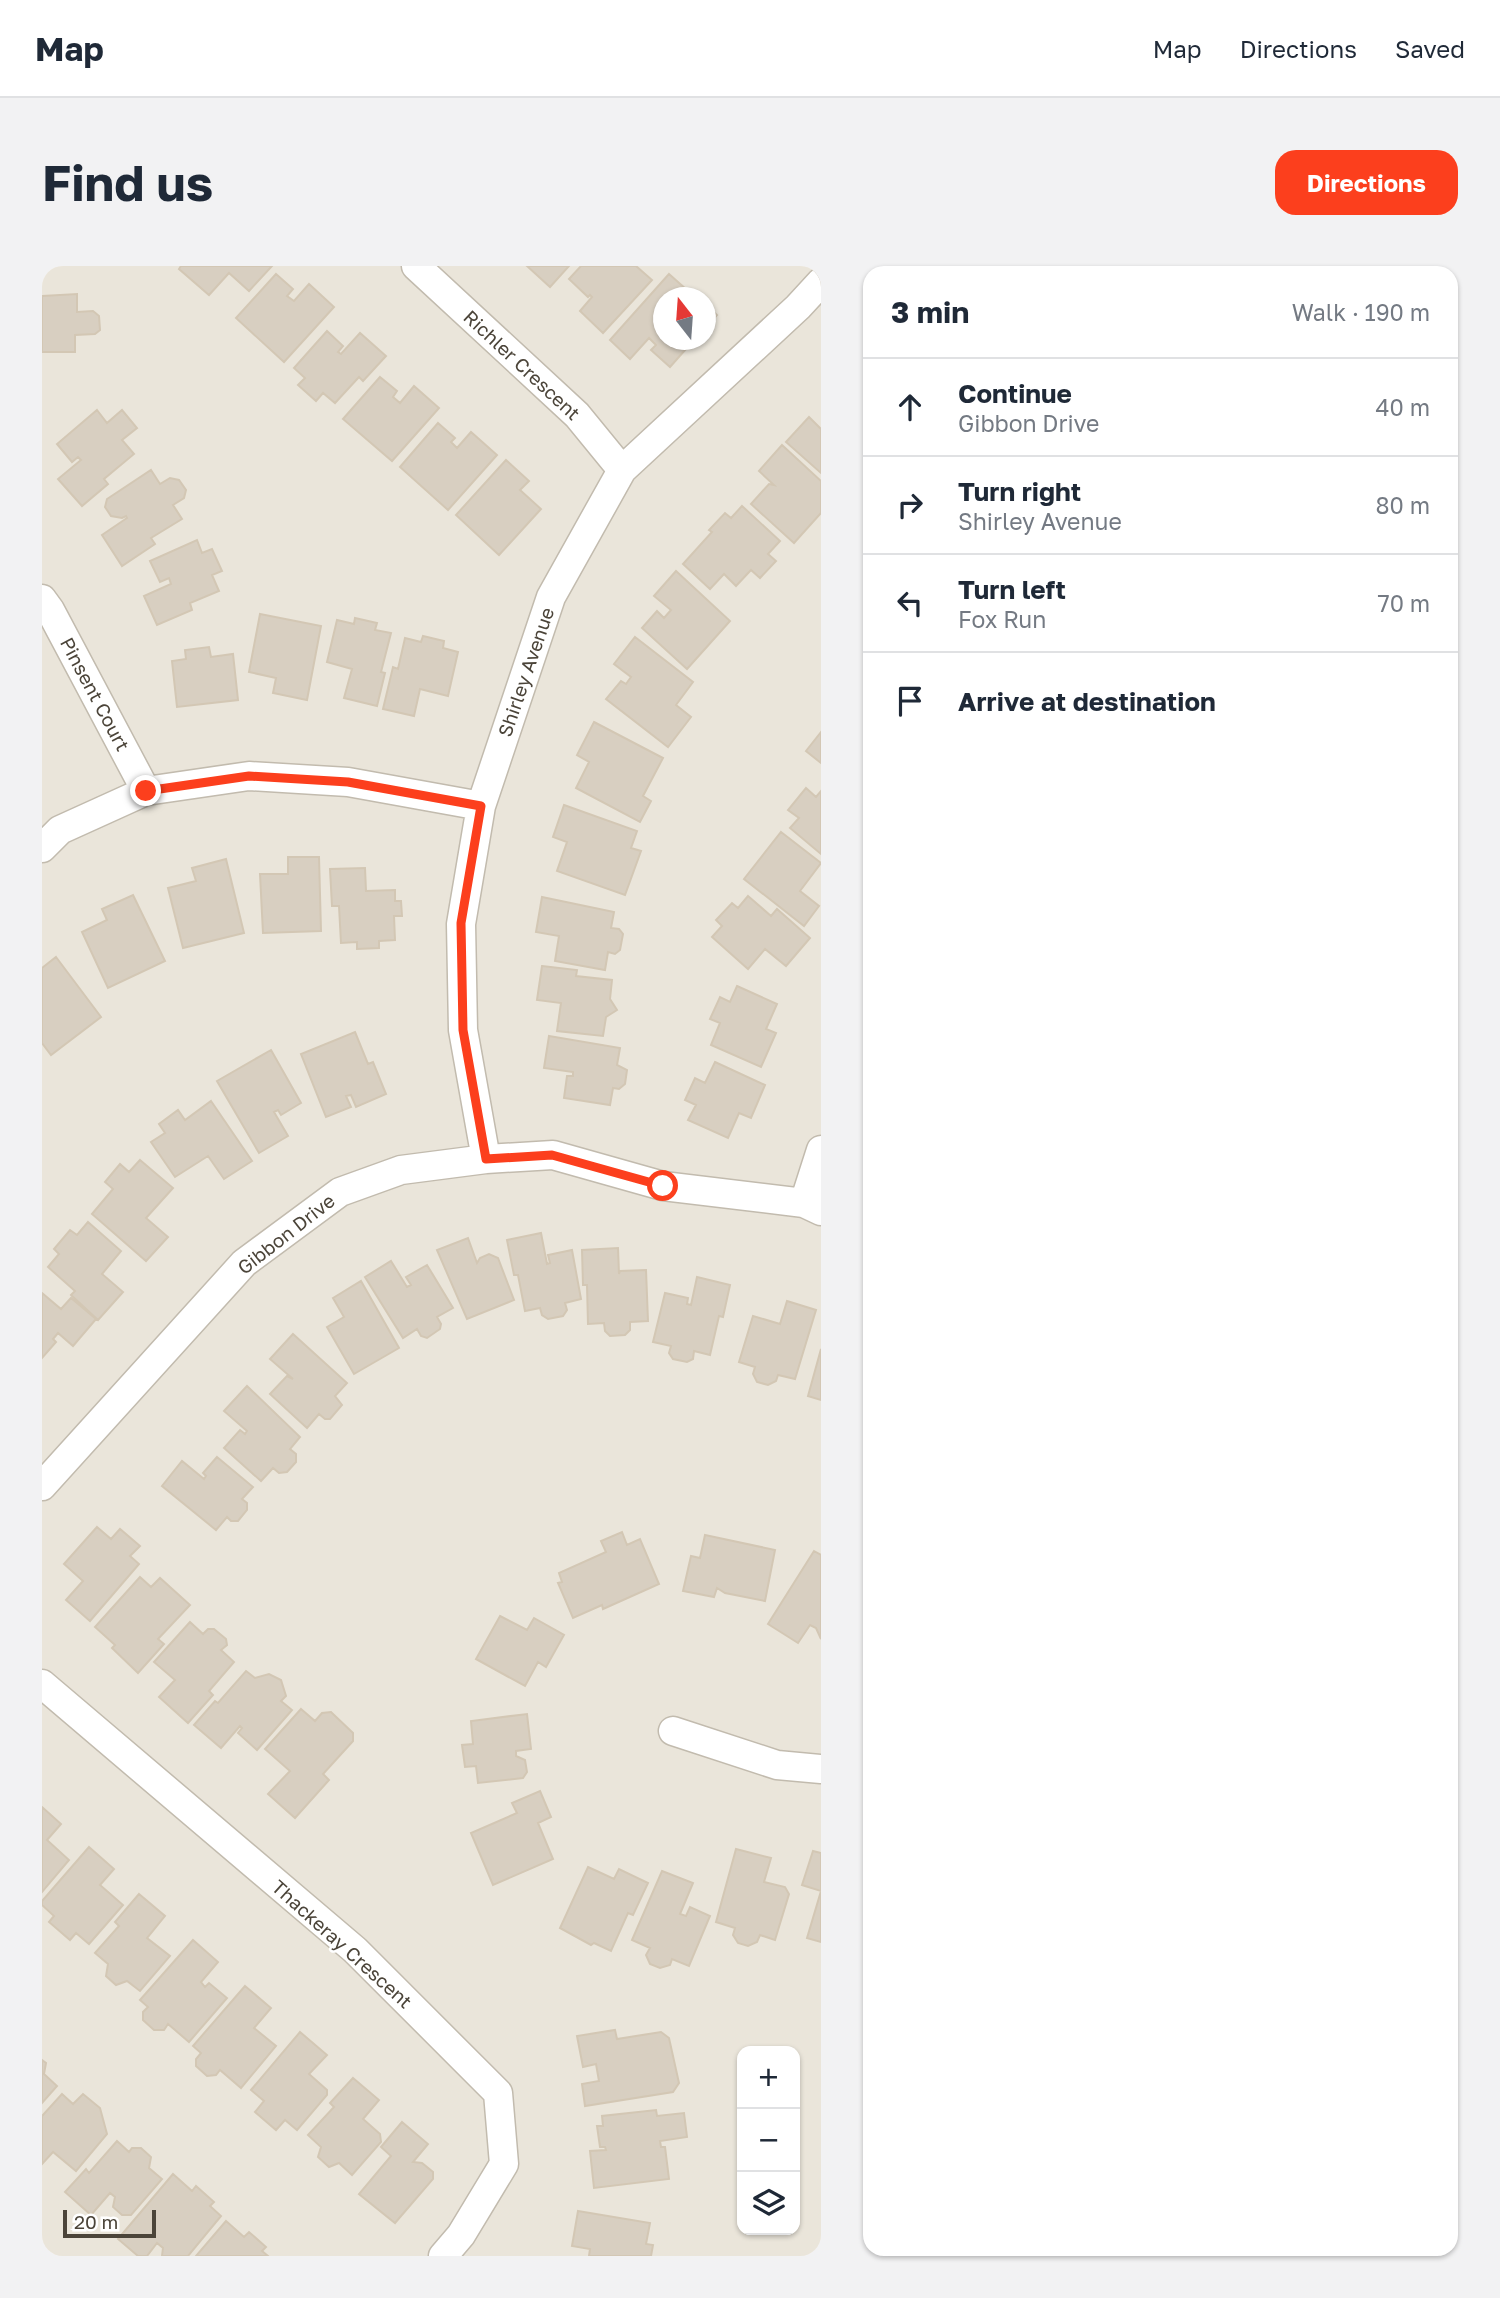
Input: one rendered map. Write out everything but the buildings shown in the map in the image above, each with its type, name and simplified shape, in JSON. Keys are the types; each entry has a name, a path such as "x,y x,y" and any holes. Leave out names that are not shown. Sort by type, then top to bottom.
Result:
{"street":[{"name":"Richler Crescent","path":"416,266 577,415 622,470"},
{"name":"Shirley Avenue","path":"486,1159 463,1030 461,923 481,806 551,597 622,470 798,307 821,282"},
{"name":"Pinsent Court","path":"42,598 146,791"},
{"path":"42,848 61,830 146,791 249,776 348,782 481,806"},
{"path":"813,1207 821,1150"},
{"name":"Gibbon Drive","path":"42,1486 244,1263 340,1192 401,1170 486,1159 552,1155 663,1186 813,1207"},
{"name":"Thackeray Crescent","path":"42,1685 355,1950 498,2093 504,2164 461,2235 443,2256"},
{"path":"673,1731 777,1765 821,1769"}],"shaded area":[{"path":"42,266 821,266 821,2256 42,2256"}],"route":[{"path":"146,791 249,776 348,782 481,806 461,923 463,1030 486,1159 552,1155 663,1186"}]}
